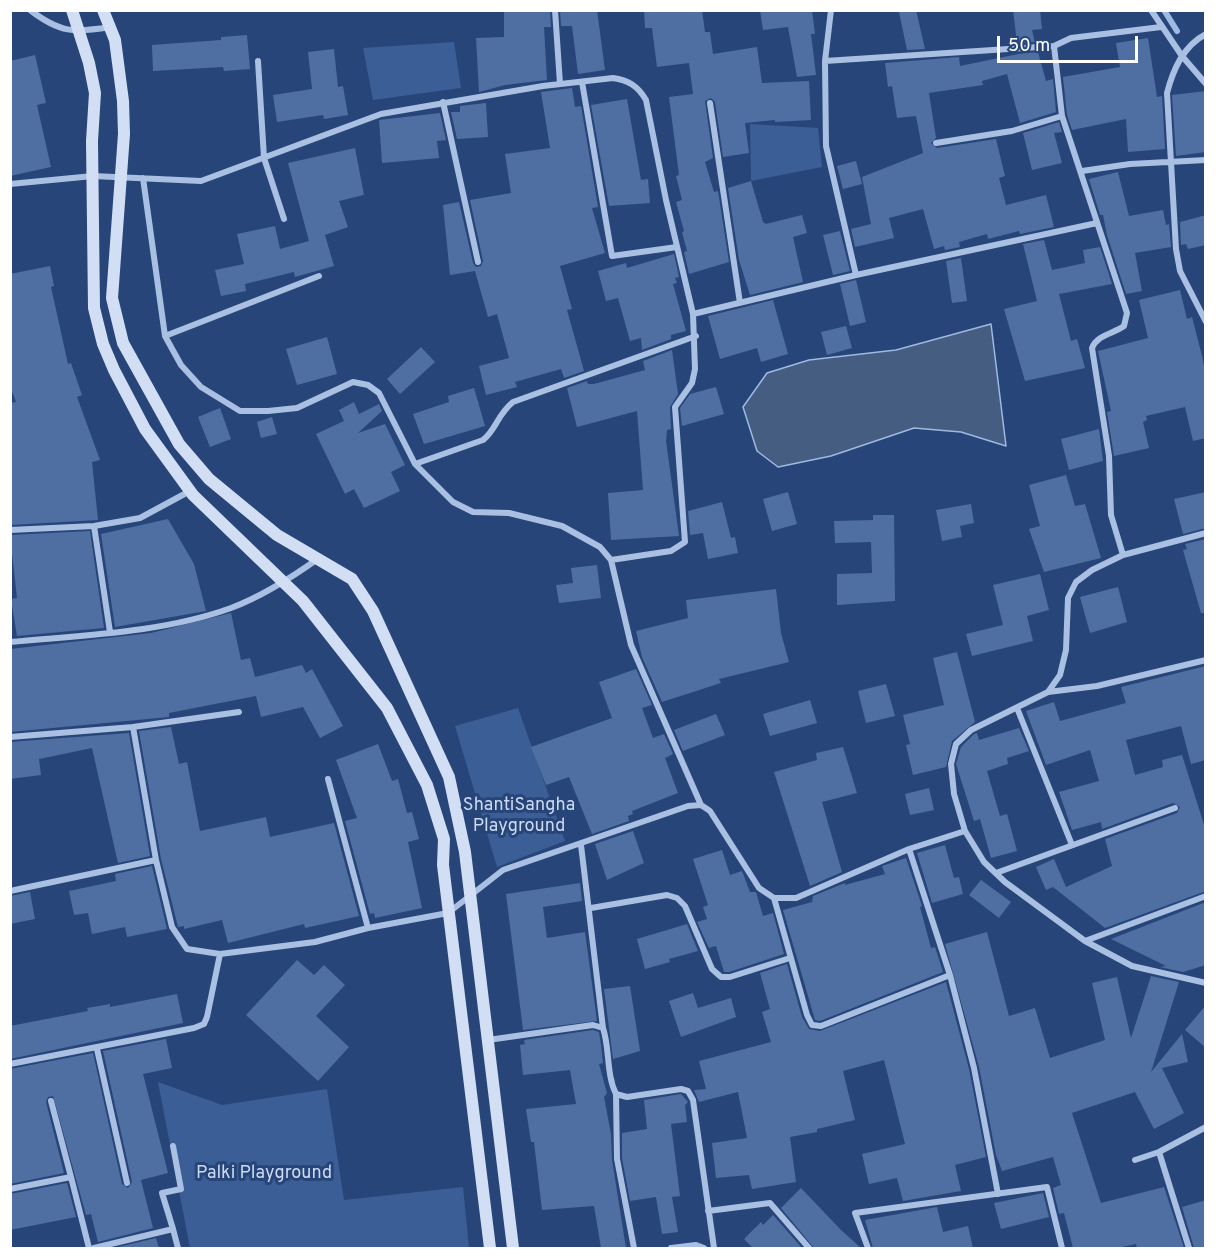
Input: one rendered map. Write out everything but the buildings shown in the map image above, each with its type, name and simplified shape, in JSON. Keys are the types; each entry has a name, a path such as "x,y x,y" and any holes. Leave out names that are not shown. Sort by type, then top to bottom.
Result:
{"main road":[{"path":"72,10 90,63 94,93 94,308 103,344 135,413 160,452 190,491 308,607 372,686 387,708 427,785 444,839 442,865 490,1248"},
{"path":"103,10 111,27 123,101 124,134 112,298 123,343 179,444 208,479 277,535 352,579 373,611 435,741 449,777 458,811 470,894 513,1248"},
{"path":"477,1145 500,1142"}],"street":[{"path":"30,10 47,24 79,32 111,27"},
{"path":"555,10 560,84"},
{"path":"831,10 825,61 826,146 856,275"},
{"path":"1150,10 1182,56 1206,84"},
{"path":"825,61 1054,46 1071,38 1161,27"},
{"path":"1206,34 1190,45 1182,56 1172,74 1167,93 1170,160 1180,271 1206,322"},
{"path":"1054,46 1062,116 1127,313 1124,326 1102,337 1095,342 1092,348 1109,456 1111,515 1123,555"},
{"path":"258,61 264,158 284,219"},
{"path":"10,184 93,176 201,181 381,114 560,84 622,79 641,91 646,100 696,336 695,369 692,383 675,407 685,542 671,552 611,560"},
{"path":"582,82 612,256 677,247"},
{"path":"443,102 477,262"},
{"path":"710,103 740,303"},
{"path":"936,143 1012,131 1062,116"},
{"path":"1082,171 1170,160 1206,160"},
{"path":"143,178 165,336 181,365 201,387 240,411 297,408 353,382 368,385 379,393 415,464 453,502 473,512 509,513 562,526 600,547 611,560 631,645 701,805 710,811 759,888 774,898 796,898 909,849 965,831"},
{"path":"693,314 856,275 1097,223"},
{"path":"165,336 319,276"},
{"path":"415,464 483,440 491,434 500,413 513,402 696,336"},
{"path":"10,530 94,526 140,518 190,491"},
{"path":"94,526 110,632"},
{"path":"1048,692 1060,675 1066,650 1068,598 1076,582 1092,570 1123,555 1206,532"},
{"path":"10,642 142,629 217,612 283,583 319,558"},
{"path":"1206,660 1097,686 1048,692 971,730 956,744 951,764 954,794 965,831 984,861 996,873 1085,941 1132,966 1206,983"},
{"path":"1017,708 1072,845"},
{"path":"10,737 133,727 239,712"},
{"path":"133,727 156,860 172,927 187,949 220,954 315,942 368,928 448,913 503,870 688,806 701,805"},
{"path":"328,779 368,928"},
{"path":"996,873 1175,808"},
{"path":"581,844 591,908 603,1028 612,1085 616,1094 617,1159 634,1248"},
{"path":"909,849 950,975 974,1068 998,1194"},
{"path":"10,891 156,860"},
{"path":"591,908 667,895 677,898 685,906 712,969 721,976 730,977 790,958"},
{"path":"1085,941 1206,896"},
{"path":"774,898 807,1016 816,1026 950,975"},
{"path":"10,1064 170,1035 204,1024 220,954"},
{"path":"487,1041 593,1025 603,1028"},
{"path":"97,1049 128,1183"},
{"path":"616,1094 627,1097 681,1089 688,1091 693,1100 714,1248"},
{"path":"51,1101 89,1248"},
{"path":"1135,1160 1159,1152 1206,1126"},
{"path":"173,1146 182,1189 162,1193 177,1248"},
{"path":"1159,1152 1189,1248"},
{"path":"10,1189 71,1177"},
{"path":"868,1248 855,1213 1047,1187 1062,1248"},
{"path":"708,1211 770,1203 809,1248"},
{"path":"94,1248 173,1229"},
{"path":"671,1248 696,1245 704,1248"}],"green space":[{"path":"454,42 461,88 373,100 363,48"},
{"path":"750,124 818,128 822,167 751,181"},
{"name":"ShantiSangha Playground","path":"518,708 565,841 497,867 455,726"},
{"name":"Palki Playground","path":"158,1082 222,1105 327,1089 344,1200 463,1187 469,1248 190,1248"}],"shaded area":[{"path":"991,324 1006,446 961,432 914,428 831,456 778,467 757,451 743,407 767,373 809,360 896,350"}],"waterway":[{"path":"1164,10 1177,31"}]}
